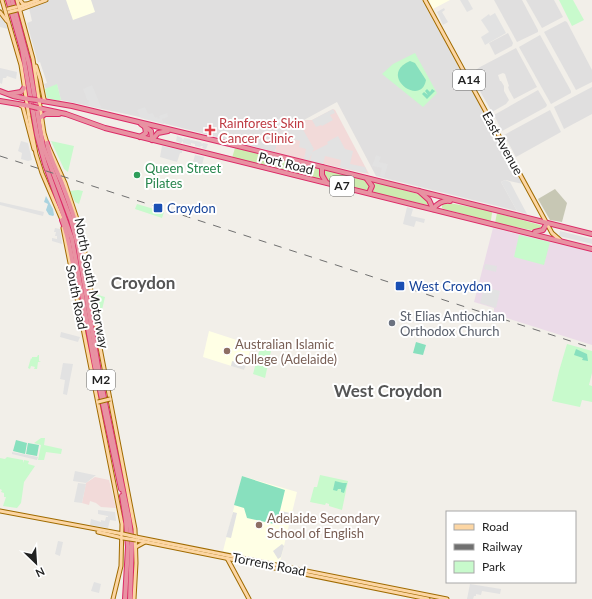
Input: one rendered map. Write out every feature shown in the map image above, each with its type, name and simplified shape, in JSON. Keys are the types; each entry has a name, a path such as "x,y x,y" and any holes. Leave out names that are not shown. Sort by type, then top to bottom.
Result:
{"highway":[{"name":"North South Motorway","path":"8,0 23,56 37,135 45,164 72,239 94,362 122,494 128,547 125,599"},
{"name":"North South Motorway","path":"12,0 29,64 43,146 71,220 78,246 99,370 129,519 132,548 130,599"},
{"path":"7,94 21,92 24,88"},
{"name":"Port Road","path":"0,91 27,99 72,106 592,234"},
{"name":"Port Road","path":"0,101 66,114 95,125 140,137 592,249"},
{"path":"41,117 45,114 66,114"},
{"path":"141,123 141,125 151,131 152,140"},
{"path":"140,137 146,133 145,127"},
{"path":"152,140 155,135 160,132 173,131"},
{"path":"47,143 79,234 82,250 83,278"},
{"path":"322,167 322,175 326,182"},
{"path":"366,178 372,186 369,193"},
{"path":"419,191 429,200 433,209 442,202 458,201"},
{"path":"442,202 440,206 446,212"},
{"path":"62,220 71,248 75,277 82,296"},
{"path":"539,221 543,225 544,230"},
{"path":"544,230 547,223"},
{"path":"532,233 544,230"}],"main road":[{"path":"19,0 27,5"},
{"name":"South Road","path":"19,0 18,8 22,15 33,59 39,108 47,143 66,183 81,232 86,257 97,332 134,522 136,538 134,599"},
{"path":"22,15 27,5 38,0"},
{"path":"9,25 0,12 46,0"},
{"name":"East Avenue","path":"425,0 547,223"},
{"path":"3,1 0,8 7,10"},
{"name":"South Road","path":"3,1 7,10 9,25 21,64 36,154 42,173 62,220 115,482 123,536 121,566 113,599"},
{"path":"33,59 40,79 44,99 47,102"},
{"path":"18,104 23,108 36,154"},
{"name":"A14","path":"547,223 554,236 562,241"},
{"path":"98,402 110,400"},
{"name":"Torrens Road","path":"0,511 123,536 140,538 428,599"},
{"path":"134,522 140,538"},
{"path":"122,528 114,534 119,539 122,546"},
{"name":"Torrens Road","path":"136,538 147,542 447,599"},
{"path":"136,547 147,542"},
{"path":"228,557 249,599"},
{"path":"330,579 332,583"}],"shaded area":[{"path":"50,0 422,0 523,184 505,180 501,182 517,211 376,176 337,102 280,133 275,152 135,116 61,100 57,85 46,89 44,84 47,83 40,62 38,63 27,23 32,21 29,8"},
{"path":"66,0 91,0 95,12 73,20"},
{"path":"429,0 450,0 433,9"},
{"path":"460,0 468,0 473,9 467,12"},
{"path":"494,0 522,0 538,32 517,42"},
{"path":"526,0 554,0 563,17 542,28"},
{"path":"444,8 445,10 442,12 448,22 443,25 437,12"},
{"path":"495,13 506,33 485,45 481,37 489,32 481,20 489,14 490,16"},
{"path":"0,16 3,17 8,29 0,27"},
{"path":"565,21 567,22 592,70 592,82 576,90 544,32"},
{"path":"508,33 513,43 512,46 495,55 489,43"},
{"path":"540,35 571,91 571,93 551,104 519,47"},
{"path":"516,48 537,87 514,99 509,90 505,74 503,73 498,75 509,100 506,104 492,112 470,74"},
{"path":"0,68 17,72 16,79 7,76 6,78 3,78 2,84 0,83"},
{"path":"92,85 101,107 100,108 88,105 89,100 87,100 83,89"},
{"path":"592,87 592,114 564,129 554,107"},
{"path":"538,90 547,105 546,107 502,131 494,115"},
{"path":"145,107 148,114 153,113 155,118 157,117 158,119 160,118 159,116 167,113 168,117 162,119 164,124 141,118 137,110"},
{"path":"333,109 335,110 369,174 275,153 279,133 304,120 312,120"},
{"path":"333,109 335,113 330,115 333,120 322,126 316,127 312,120"},
{"path":"550,110 561,132 516,157 504,135"},
{"path":"303,120 305,123 301,126 314,149 312,152 328,144 327,142 338,136 345,149 353,151 350,164 365,167 367,172 365,173 340,167 341,160 325,156 323,164 310,161 312,153 309,160 304,159 306,149 299,147 300,141 279,136 280,133"},
{"path":"177,136 183,140 184,138 190,139 191,141 201,142 202,144 208,144 206,149 202,148 203,146 200,147 191,143 191,145 183,143 183,141 181,143 176,141"},
{"path":"21,141 28,143 32,160 28,161 21,159 22,153 18,151"},
{"path":"162,146 182,150 177,162 160,157"},
{"path":"195,155 204,157 202,165 198,164 196,171 191,170"},
{"path":"376,155 381,157 379,162 388,164 384,177 380,176 382,168 372,166"},
{"path":"505,180 510,182 527,214 517,211 501,182"},
{"path":"555,189 567,203 562,222 550,220 538,199"},
{"path":"0,202 44,212 43,216 0,205"},
{"path":"407,207 413,209 411,216 425,219 424,223 416,221 414,227 403,224"},
{"path":"55,228 60,229 62,244 52,241 52,238 57,239 57,236 55,236 56,232 54,232"},
{"path":"493,228 592,252 592,345 494,314 494,308 474,302"},
{"path":"560,231 592,239 592,244 559,236"},
{"path":"485,264 497,266 496,272 484,269"},
{"path":"484,287 500,291 496,308 480,303"},
{"name":"Australian Islamic College (Adelaide)","path":"209,331 252,345 244,370 203,357"},
{"path":"61,332 80,337 78,342 60,337"},
{"path":"232,361 246,365 244,370 231,366"},
{"path":"63,363 73,364 67,395 63,394 65,380 60,379"},
{"path":"12,452 38,457 37,460 12,454"},
{"path":"75,471 96,475 86,483 73,481"},
{"name":"Adelaide Secondary School of English","path":"242,476 297,492 280,562 278,563 223,551"},
{"path":"95,477 109,480 116,508 101,507 90,501 89,505 82,503 86,483"},
{"path":"78,483 86,484 82,503 74,502"},
{"path":"98,510 115,512 116,521 110,520 108,528 90,525 91,519 101,522 101,520 105,521 106,517 108,517 98,514"},
{"path":"281,511 290,513 287,522 282,521 283,516 280,515"},
{"path":"233,512 237,513 231,538 226,537"},
{"path":"58,541 63,542 60,556 55,554"},
{"path":"282,544 284,546 281,557 278,559 273,551"},
{"path":"94,582 101,584 99,593 91,591"},
{"path":"470,584 501,589 500,594 482,591 481,595 476,594 473,599 467,599"}],"green space":[{"path":"559,0 573,0 584,20 572,26"},
{"path":"415,53 437,93 423,107 382,74 393,64"},
{"path":"410,61 415,63 426,80 423,88 417,91 410,90 399,81 398,74 401,67"},
{"path":"57,84 61,100 59,101 47,98 45,89"},
{"path":"427,89 430,92 432,89 435,91 427,99 422,94 424,92 428,95 425,91"},
{"path":"51,141 74,146 68,172 64,169"},
{"path":"235,148 271,156 268,167 232,158"},
{"path":"275,158 321,169 324,181 273,168"},
{"path":"324,170 363,179 371,186 369,192 328,182 323,175"},
{"path":"371,181 422,195 431,204 427,205 373,193 374,188"},
{"path":"70,191 83,191 79,204 75,202"},
{"path":"444,202 492,211 491,220 489,221 444,209 442,208 442,205"},
{"path":"137,204 164,212 162,218 135,209"},
{"path":"497,213 540,225 542,226 541,230 536,231 495,223"},
{"path":"519,235 550,242 544,265 514,257"},
{"path":"95,294 105,297 99,323"},
{"path":"416,342 426,345 423,355 413,353"},
{"path":"567,344 592,351 592,373 589,385 592,386 592,402 582,400 580,407 552,401"},
{"path":"260,348 271,351 265,378 253,374"},
{"path":"576,349 587,354 588,361 582,360 583,358 574,355"},
{"path":"38,355 39,361 41,362 38,362 37,369 34,369 35,367 31,366 30,369 28,368 31,358 37,357"},
{"path":"41,438 45,438 44,445 62,449 61,454 46,452 44,460 38,460 41,445 34,443"},
{"path":"16,440 27,443 25,454 13,451"},
{"path":"28,443 39,445 37,456 26,454"},
{"path":"7,457 23,460 23,463 24,460 29,461 28,464 35,466 24,482 21,503 17,508 3,506 6,497 4,497 4,493 1,492 2,490 0,489 0,458 5,459"},
{"path":"320,475 348,481 342,510 329,506 329,504 326,503 325,505 310,502 314,487 317,487"},
{"path":"242,476 285,490 278,519 276,519 274,524 247,518 244,508 234,505"},
{"path":"335,481 347,483 344,493 341,492 341,489 338,489 337,491 333,490"}],"water":[{"path":"46,196 53,209 53,216 49,215 46,210 48,204 44,202"}],"railway":[{"path":"0,156 592,348"}],"place":[{"name":"Rainforest Skin Cancer Clinic","path":"210,130"},
{"name":"Queen Street Pilates","path":"137,175"},
{"name":"Croydon","path":"158,208"},
{"name":"West Croydon","path":"400,286"},
{"name":"St Elias Antiochian Orthodox Church","path":"392,323"},
{"name":"Australian Islamic College (Adelaide)","path":"227,351"},
{"name":"Adelaide Secondary School of English","path":"259,525"}],"district":[{"name":"Croydon","path":"143,283"},
{"name":"West Croydon","path":"388,391"}]}
